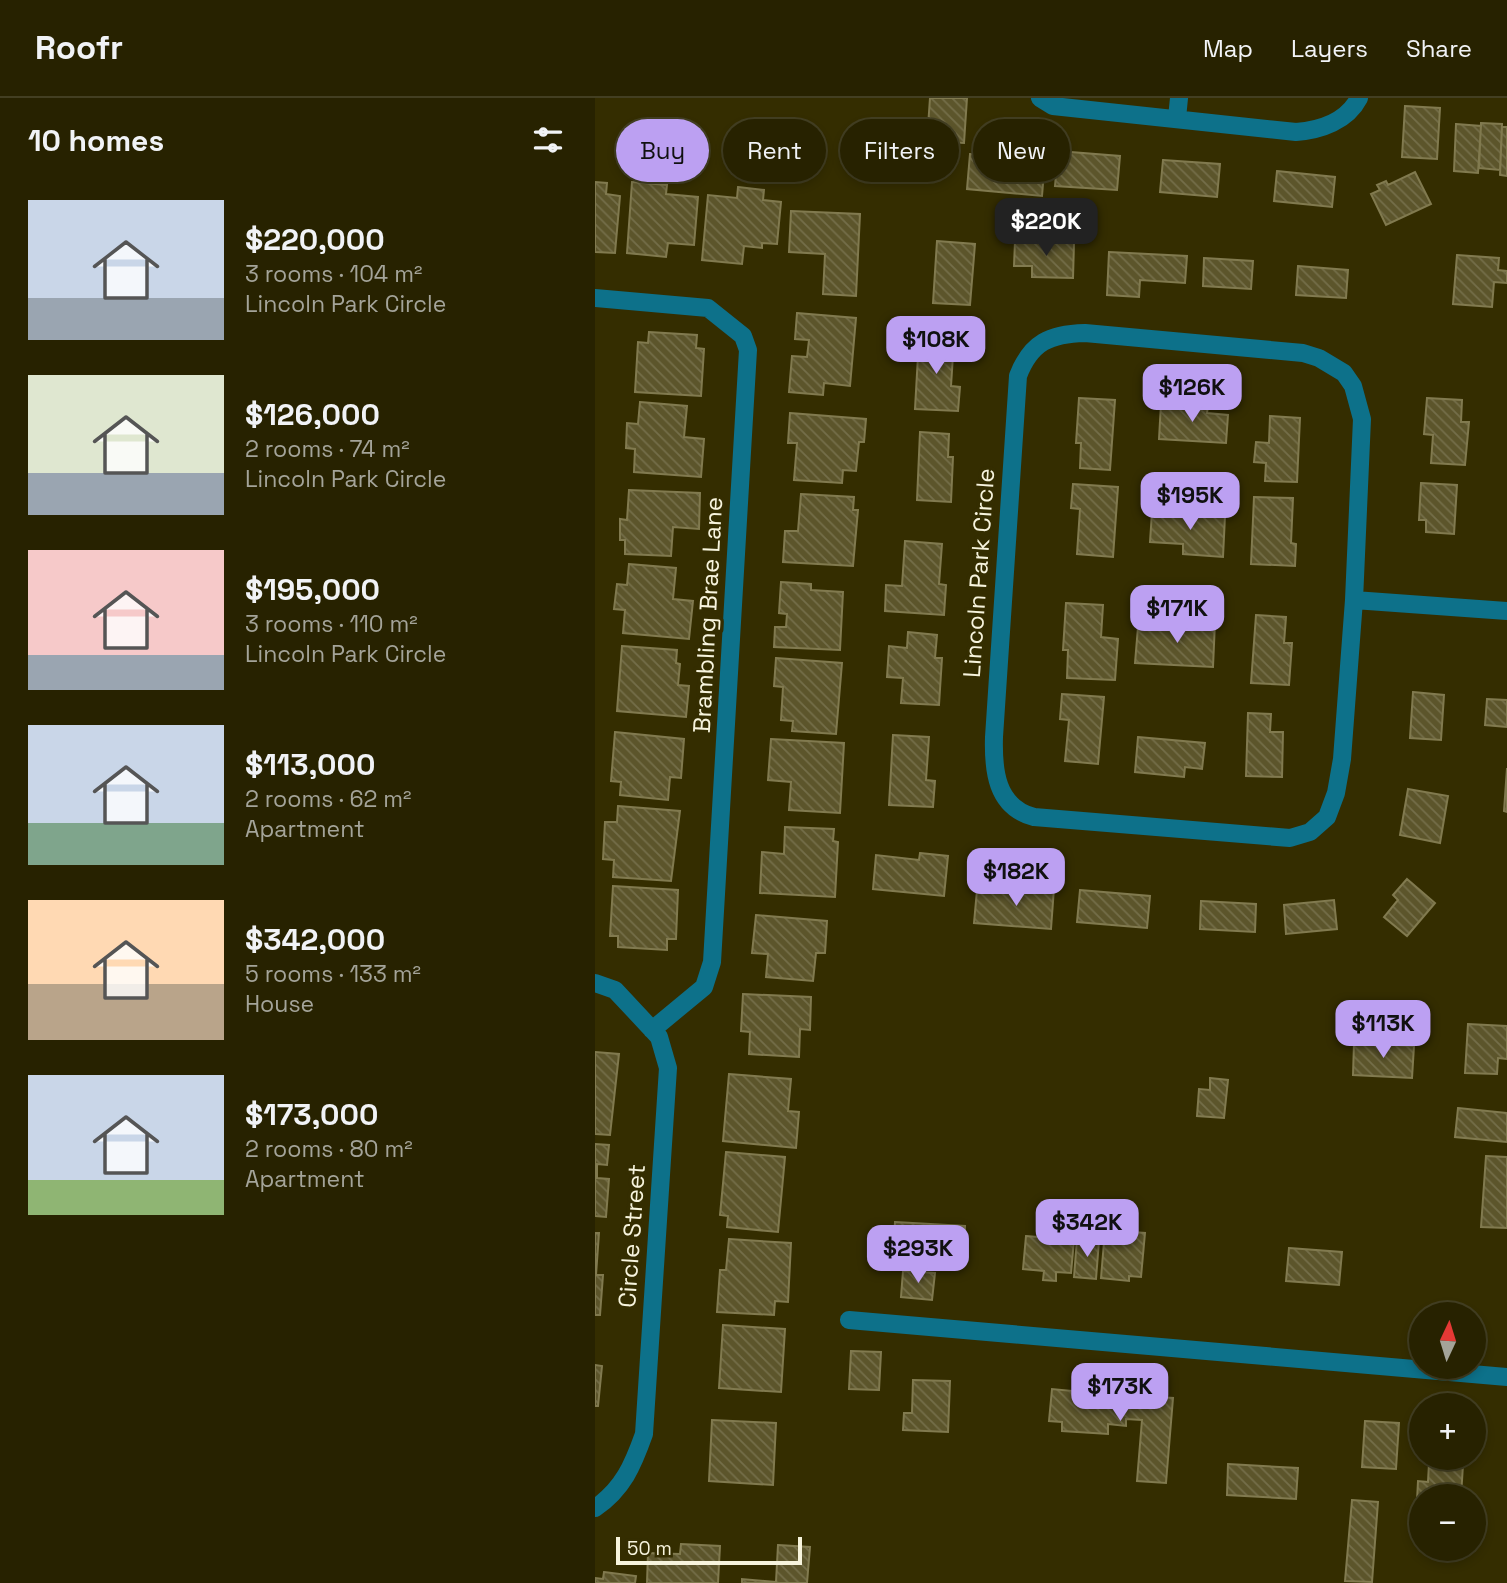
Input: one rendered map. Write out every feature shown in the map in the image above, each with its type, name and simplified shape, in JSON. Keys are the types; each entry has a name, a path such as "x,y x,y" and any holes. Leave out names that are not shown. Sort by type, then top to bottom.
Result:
{"street":[{"path":"1040,98 1053,106 1296,132 1320,130 1339,119 1359,98"},
{"path":"1177,118 1179,98"},
{"name":"Brambling Brae Lane","path":"595,298 708,308 743,336 748,349 712,962 704,987 652,1030"},
{"name":"Lincoln Park Circle","path":"1061,334 1085,334 1259,347 1303,353 1332,364 1353,386 1362,419 1354,600 1340,779 1333,807 1320,825 1310,832 1290,838 1126,826 1034,817 1015,808 1001,791 995,776 994,737 1015,393 1021,368 1032,349 1044,339 1061,334"},
{"path":"1354,600 1507,611"},
{"name":"Circle Street","path":"595,983 615,990 659,1037 668,1068 644,1434 632,1470 612,1497 595,1508"},
{"path":"849,1320 1507,1377"}],"building":[{"path":"930,98 967,98 964,143 959,143 959,119 929,119"},
{"path":"1405,106 1440,108 1437,159 1402,157"},
{"path":"1481,123 1502,124 1500,170 1479,168"},
{"path":"1456,124 1481,126 1478,173 1454,171"},
{"path":"1502,127 1507,127 1507,176 1500,175"},
{"path":"1070,152 1120,156 1117,190 1055,186 1055,182 1070,182"},
{"path":"970,154 973,154 973,182 1043,182 1042,196 967,189"},
{"path":"1163,160 1220,164 1217,197 1160,192"},
{"path":"1277,171 1335,177 1332,207 1274,201"},
{"path":"1415,172 1431,204 1386,225 1371,194 1380,190 1377,185 1386,181 1388,185"},
{"path":"595,182 607,183 606,194 620,196 615,253 595,252"},
{"path":"632,182 667,185 666,194 698,197 694,245 668,243 666,257 627,253"},
{"path":"738,187 764,190 763,200 781,202 777,244 762,243 762,248 744,246 742,264 702,260 708,195 737,198"},
{"path":"791,211 860,214 856,296 823,294 825,254 789,252"},
{"path":"937,241 975,244 970,305 933,303"},
{"path":"1015,241 1074,243 1073,278 1032,277 1032,266 1014,266"},
{"path":"1109,252 1187,256 1185,283 1140,280 1139,297 1107,295"},
{"path":"1457,255 1499,258 1498,270 1507,271 1507,283 1494,282 1492,307 1453,304"},
{"path":"1204,258 1253,261 1251,289 1203,286"},
{"path":"1298,266 1348,270 1346,298 1296,295"},
{"path":"797,313 856,318 850,386 824,383 823,395 789,392 792,356 807,357 809,340 795,339"},
{"path":"649,332 697,335 696,348 704,349 701,396 635,392 638,342 648,343"},
{"path":"919,338 954,340 951,386 960,387 958,411 915,409"},
{"path":"1079,398 1115,400 1110,470 1080,468 1081,443 1076,443"},
{"path":"1427,398 1462,400 1461,422 1469,422 1465,465 1431,463 1433,435 1424,434"},
{"path":"640,402 687,406 684,437 704,439 701,477 634,472 635,449 626,448 627,423 638,424"},
{"path":"1161,403 1208,406 1207,413 1228,415 1226,443 1159,439"},
{"path":"790,413 866,419 864,442 859,442 856,471 843,470 842,483 794,480 797,443 788,443"},
{"path":"1270,416 1300,418 1297,482 1265,481 1266,463 1254,462 1256,442 1269,443"},
{"path":"920,432 949,434 948,457 953,457 951,502 917,500"},
{"path":"1421,483 1457,485 1454,534 1426,532 1426,520 1419,520"},
{"path":"1073,484 1118,487 1113,557 1077,554 1080,509 1071,508"},
{"path":"629,490 700,493 699,529 673,527 671,556 625,554 625,540 620,540 620,519 627,520"},
{"path":"801,494 854,497 853,510 858,510 853,566 783,562 785,531 798,531"},
{"path":"1254,497 1293,498 1291,543 1296,544 1295,566 1251,564"},
{"path":"1152,512 1225,516 1223,557 1183,554 1183,544 1150,542"},
{"path":"905,541 942,544 939,584 946,585 944,615 885,611 886,585 902,586"},
{"path":"629,564 676,568 673,599 693,601 689,639 623,633 625,610 614,609 617,584 627,585"},
{"path":"781,582 811,584 811,590 843,592 840,650 774,647 775,627 786,627 787,614 779,613"},
{"path":"1066,603 1103,605 1101,637 1118,639 1115,680 1067,678 1068,650 1063,650"},
{"path":"1256,615 1286,617 1284,643 1292,643 1289,685 1251,683"},
{"path":"1187,620 1215,622 1213,667 1135,663 1138,627 1187,630"},
{"path":"908,632 937,635 935,658 942,658 939,705 901,703 903,678 887,677 889,646 907,648"},
{"path":"622,646 677,650 676,663 680,664 678,685 689,686 686,717 617,711"},
{"path":"776,658 842,663 836,734 792,731 793,721 781,720 783,687 774,686"},
{"path":"1413,692 1444,695 1441,740 1410,738"},
{"path":"1062,694 1104,697 1098,764 1065,761 1069,720 1060,719"},
{"path":"1487,699 1507,700 1507,727 1485,725"},
{"path":"1248,713 1271,714 1270,732 1283,732 1282,777 1246,776"},
{"path":"615,732 684,739 681,778 670,777 668,800 620,795 621,782 611,781"},
{"path":"893,735 929,737 926,780 935,781 933,807 889,805"},
{"path":"1138,737 1205,743 1202,769 1185,767 1184,777 1135,772"},
{"path":"771,739 844,743 840,813 789,810 791,782 768,780"},
{"path":"1507,768 1507,812 1504,811"},
{"path":"1408,789 1448,796 1440,843 1400,835"},
{"path":"618,806 680,811 671,881 613,877 614,860 603,859 605,822 617,822"},
{"path":"785,827 834,829 833,841 838,842 835,897 760,893 762,852 784,854"},
{"path":"920,853 948,856 944,896 873,889 876,855 919,860"},
{"path":"1407,879 1435,903 1407,936 1384,917 1398,900 1393,895"},
{"path":"1021,885 1054,888 1051,929 974,923 977,890 1020,893"},
{"path":"613,886 678,890 676,939 667,939 667,950 618,947 618,936 610,936"},
{"path":"1080,890 1150,896 1147,928 1077,922"},
{"path":"1334,900 1337,929 1286,934 1284,905"},
{"path":"1201,901 1256,904 1255,932 1200,929"},
{"path":"756,915 827,921 825,953 816,953 813,981 766,977 768,954 752,953"},
{"path":"743,994 811,997 810,1030 800,1029 799,1057 749,1054 750,1032 741,1031"},
{"path":"1468,1024 1507,1026 1507,1059 1498,1058 1497,1074 1465,1073"},
{"path":"1354,1043 1414,1046 1412,1078 1353,1075"},
{"path":"595,1052 619,1054 610,1135 595,1134"},
{"path":"729,1074 791,1079 788,1111 799,1112 796,1148 723,1141"},
{"path":"1210,1078 1228,1080 1224,1118 1197,1116 1199,1089 1210,1090"},
{"path":"1458,1108 1507,1113 1507,1142 1455,1137"},
{"path":"595,1144 609,1145 607,1165 597,1164 597,1178 609,1179 606,1217 595,1216"},
{"path":"726,1152 785,1157 778,1232 727,1227 728,1216 720,1215"},
{"path":"1486,1156 1507,1157 1507,1228 1481,1227"},
{"path":"895,1222 965,1226 964,1259 893,1257"},
{"path":"1105,1230 1145,1233 1141,1277 1129,1276 1129,1281 1101,1278"},
{"path":"595,1233 599,1233 596,1275 603,1275 600,1315 595,1315"},
{"path":"1026,1236 1074,1240 1071,1273 1056,1272 1056,1281 1043,1280 1044,1271 1023,1269"},
{"path":"729,1239 791,1243 788,1302 775,1301 774,1315 717,1312 720,1270 726,1270"},
{"path":"1077,1239 1099,1241 1096,1279 1074,1277"},
{"path":"1289,1248 1342,1252 1339,1285 1286,1281"},
{"path":"903,1271 935,1273 932,1300 901,1297"},
{"path":"723,1325 785,1329 781,1392 719,1388"},
{"path":"851,1351 881,1352 879,1390 849,1389"},
{"path":"595,1365 602,1366 598,1406 595,1406"},
{"path":"913,1380 950,1381 948,1432 903,1430 904,1413 912,1413"},
{"path":"1084,1382 1093,1383 1092,1392 1128,1395 1128,1401 1143,1403 1144,1396 1173,1398 1166,1483 1137,1481 1142,1420 1126,1419 1126,1426 1108,1424 1108,1434 1062,1431 1062,1422 1049,1421 1052,1389 1083,1392"},
{"path":"712,1420 776,1423 773,1485 709,1481"},
{"path":"1365,1421 1399,1423 1396,1469 1362,1467"},
{"path":"1228,1464 1298,1468 1296,1499 1227,1495"},
{"path":"1429,1470 1463,1470 1462,1484 1418,1484 1418,1481 1428,1482"},
{"path":"1352,1500 1378,1502 1372,1582 1345,1581"},
{"path":"681,1544 720,1546 718,1583 647,1583 648,1553 680,1554"},
{"path":"778,1545 810,1547 807,1583 742,1583 742,1579 776,1582"},
{"path":"604,1572 636,1576 635,1583 595,1583 595,1578 603,1579"}]}
